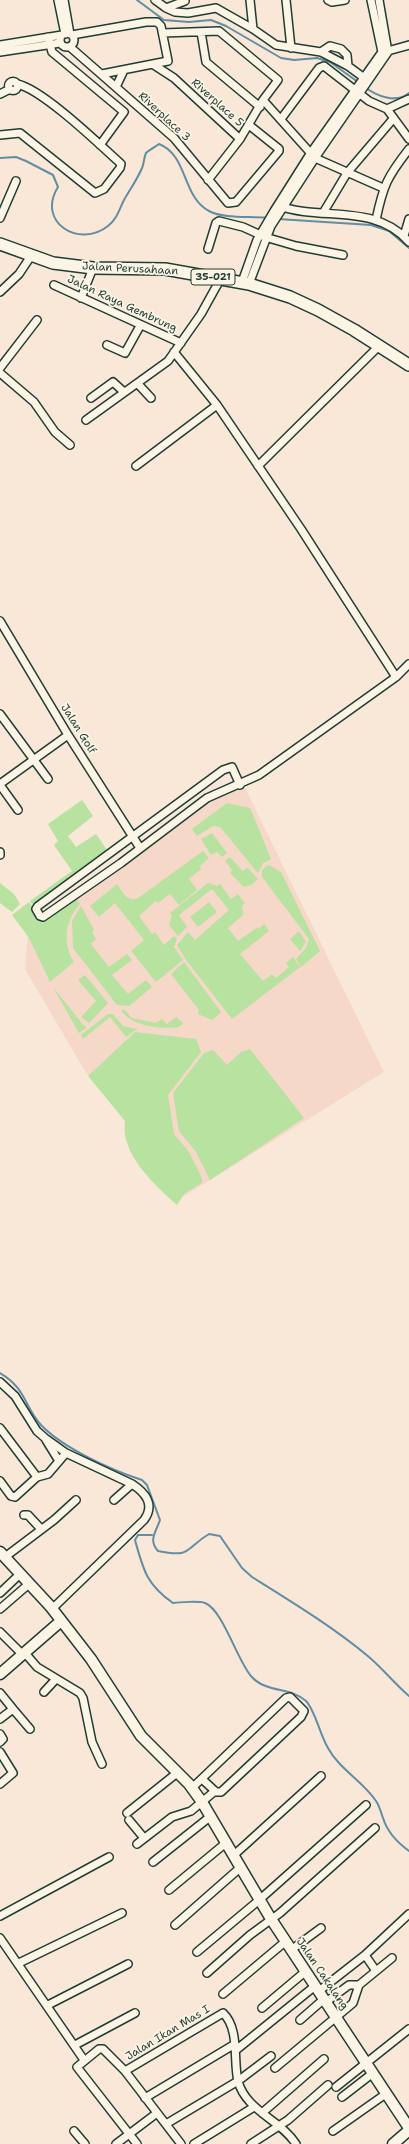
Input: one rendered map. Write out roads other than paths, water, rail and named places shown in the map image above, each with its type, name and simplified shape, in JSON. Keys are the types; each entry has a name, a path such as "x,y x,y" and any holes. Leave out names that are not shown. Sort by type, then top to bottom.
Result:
{"main road":[{"name":"Jalan Perusahaan","path":"0,244 53,263 93,268 165,269 246,283 290,297 318,310 380,346 409,365"}],"street":[{"path":"58,0 67,34 75,42 70,47"},
{"path":"0,45 48,40 60,43 67,34 64,0"},
{"path":"156,0 166,8 175,12 188,13 216,8 253,29 276,45 321,52 348,66 366,81"},
{"path":"215,0 216,8"},
{"path":"250,0 253,29"},
{"path":"286,0 291,48"},
{"path":"328,0 332,2 345,0"},
{"path":"371,0 385,52"},
{"path":"246,283 263,236 278,209 312,156 385,52 379,0"},
{"path":"166,8 185,1 188,13"},
{"path":"0,52 67,34 150,21 160,25 163,33 201,32 206,62 281,119 312,156 383,188"},
{"name":"Riverplace 5","path":"154,65 174,78 240,138 261,103 278,82 277,78 220,32 201,32"},
{"name":"Riverplace 5","path":"163,33 168,61 174,78"},
{"path":"48,40 52,52 124,112"},
{"name":"Riverplace 3","path":"60,43 63,46 70,47 174,138 228,203 233,204 279,151 279,149 248,125"},
{"path":"385,52 409,45"},
{"path":"321,52 330,46 341,49 347,55 348,66"},
{"path":"102,74 154,65 168,61"},
{"path":"281,119 321,66 330,69 371,103 387,109 409,139"},
{"path":"116,87 124,70"},
{"path":"0,94 10,89 16,90 17,84 25,87 43,98 121,164 104,189 95,193 20,133 0,135"},
{"path":"387,109 409,99"},
{"path":"100,145 124,112 137,106"},
{"path":"322,213 347,173 393,119"},
{"path":"208,180 240,138"},
{"path":"376,220 383,188 390,174 407,154"},
{"path":"0,218 16,181"},
{"path":"278,209 351,215 376,220 392,226 407,239"},
{"path":"407,239 409,219"},
{"path":"208,249 217,221 243,227 263,236 296,246 343,255"},
{"path":"0,292 19,274 31,256"},
{"path":"81,298 93,268"},
{"name":"Jalan Raya Gembrung","path":"86,420 162,366 181,344 222,278"},
{"name":"Jalan Raya Gembrung","path":"54,285 181,344"},
{"path":"0,368 37,320"},
{"path":"107,345 125,353 140,326"},
{"path":"258,466 380,346"},
{"path":"174,352 217,405 396,677"},
{"path":"0,373 34,402 55,432 70,445"},
{"path":"91,398 113,382 124,392"},
{"path":"138,384 151,398"},
{"path":"136,466 217,405"},
{"name":"Jalan Golf","path":"0,620 2,629 140,848"},
{"path":"240,785 232,768 227,768 38,906 36,909 40,916 43,917 207,798 240,785 259,775 396,677 409,664"},
{"path":"0,714 48,779"},
{"path":"18,810 0,785 68,734"},
{"path":"2,1386 15,1396 37,1431 45,1438 66,1453 132,1484 146,1497 150,1508 149,1514 111,1554 52,1609"},
{"path":"0,1428 37,1477"},
{"path":"45,1438 59,1462"},
{"path":"0,1481 14,1497 37,1477 48,1474 66,1453"},
{"path":"114,1500 132,1484"},
{"path":"2,1555 41,1529 76,1500"},
{"path":"24,1515 28,1515 41,1529"},
{"name":"Jalan Cakalang","path":"2,1555 52,1609 92,1659 140,1736 192,1788 207,1809 271,1919 373,2073 406,2116 409,2130 393,2144"},
{"path":"0,1593 20,1574"},
{"path":"0,1609 30,1584"},
{"path":"0,1674 61,1620"},
{"path":"0,1632 37,1667 80,1694 83,1698 92,1742 102,1764"},
{"path":"44,1692 56,1679"},
{"path":"0,1693 30,1729"},
{"path":"192,1788 286,1698 290,1697 304,1711 301,1716 222,1791 215,1791 202,1780"},
{"path":"0,1719 14,1709"},
{"path":"0,1734 3,1739 0,1742"},
{"path":"0,1752 13,1774 0,1784"},
{"path":"127,1813 177,1773"},
{"path":"234,1855 321,1776"},
{"path":"153,1862 207,1809 215,1791"},
{"path":"197,1952 366,1805"},
{"path":"137,1844 172,1817 191,1811 207,1809"},
{"path":"129,1820 144,1838"},
{"path":"207,1973 375,1828"},
{"path":"169,1890 227,1842"},
{"path":"0,1916 109,1857"},
{"path":"175,1925 241,1867"},
{"path":"18,1963 122,1913"},
{"path":"300,2020 321,1995 409,1914"},
{"path":"292,1950 321,1928"},
{"path":"0,1938 48,2005 84,2060"},
{"path":"223,1994 286,1941"},
{"path":"365,1955 376,1971"},
{"path":"275,2068 355,2001 359,1985 392,1958"},
{"path":"48,2005 128,1964"},
{"path":"262,2008 306,1971"},
{"path":"145,2098 235,2047 321,1995 349,1985 359,1985"},
{"path":"75,2045 135,2013"},
{"name":"Jalan Ikan Mas I","path":"125,2071 222,2013 227,2018 235,2047"},
{"path":"336,2087 409,2029"},
{"path":"235,2047 238,2081 254,2108 279,2127 296,2144"},
{"path":"137,2144 77,2067 99,2049 103,2049 125,2071 181,2144"},
{"path":"166,2124 238,2081 271,2056"},
{"path":"262,2113 324,2059"},
{"path":"342,2097 373,2073"},
{"path":"251,2144 279,2127 328,2085"},
{"path":"333,2131 387,2093"},
{"path":"194,2144 254,2108"},
{"path":"116,2144 157,2112"},
{"path":"74,2131 85,2144"}],"waterway":[{"path":"137,0 164,20 189,22 211,20 226,26 281,58 294,60 317,58 330,62 358,82"},
{"path":"365,87 387,98 399,98 409,93"},
{"path":"0,158 16,157 53,175 58,187 53,200 52,211 57,221 64,228 74,233 85,235 97,232 111,223 116,217 136,180 143,166 146,153 159,144 168,149 175,157 189,187 200,205 215,214 267,218"},
{"path":"278,219 371,225 389,231 409,248"},
{"path":"0,1373 9,1379 20,1391 35,1418 50,1434 74,1450 102,1464 142,1480 147,1485 160,1520 153,1540 158,1551 182,1553 187,1551 209,1534 220,1536 242,1568 252,1577 341,1635 374,1662 409,1696"},
{"path":"152,1535 138,1535 135,1540 143,1568 151,1582 173,1603 202,1602 212,1607 224,1625 240,1659 251,1676 263,1685 293,1694 306,1701 312,1710 325,1743 333,1755 338,1762 371,1794 377,1803 390,1832 409,1851"}]}
